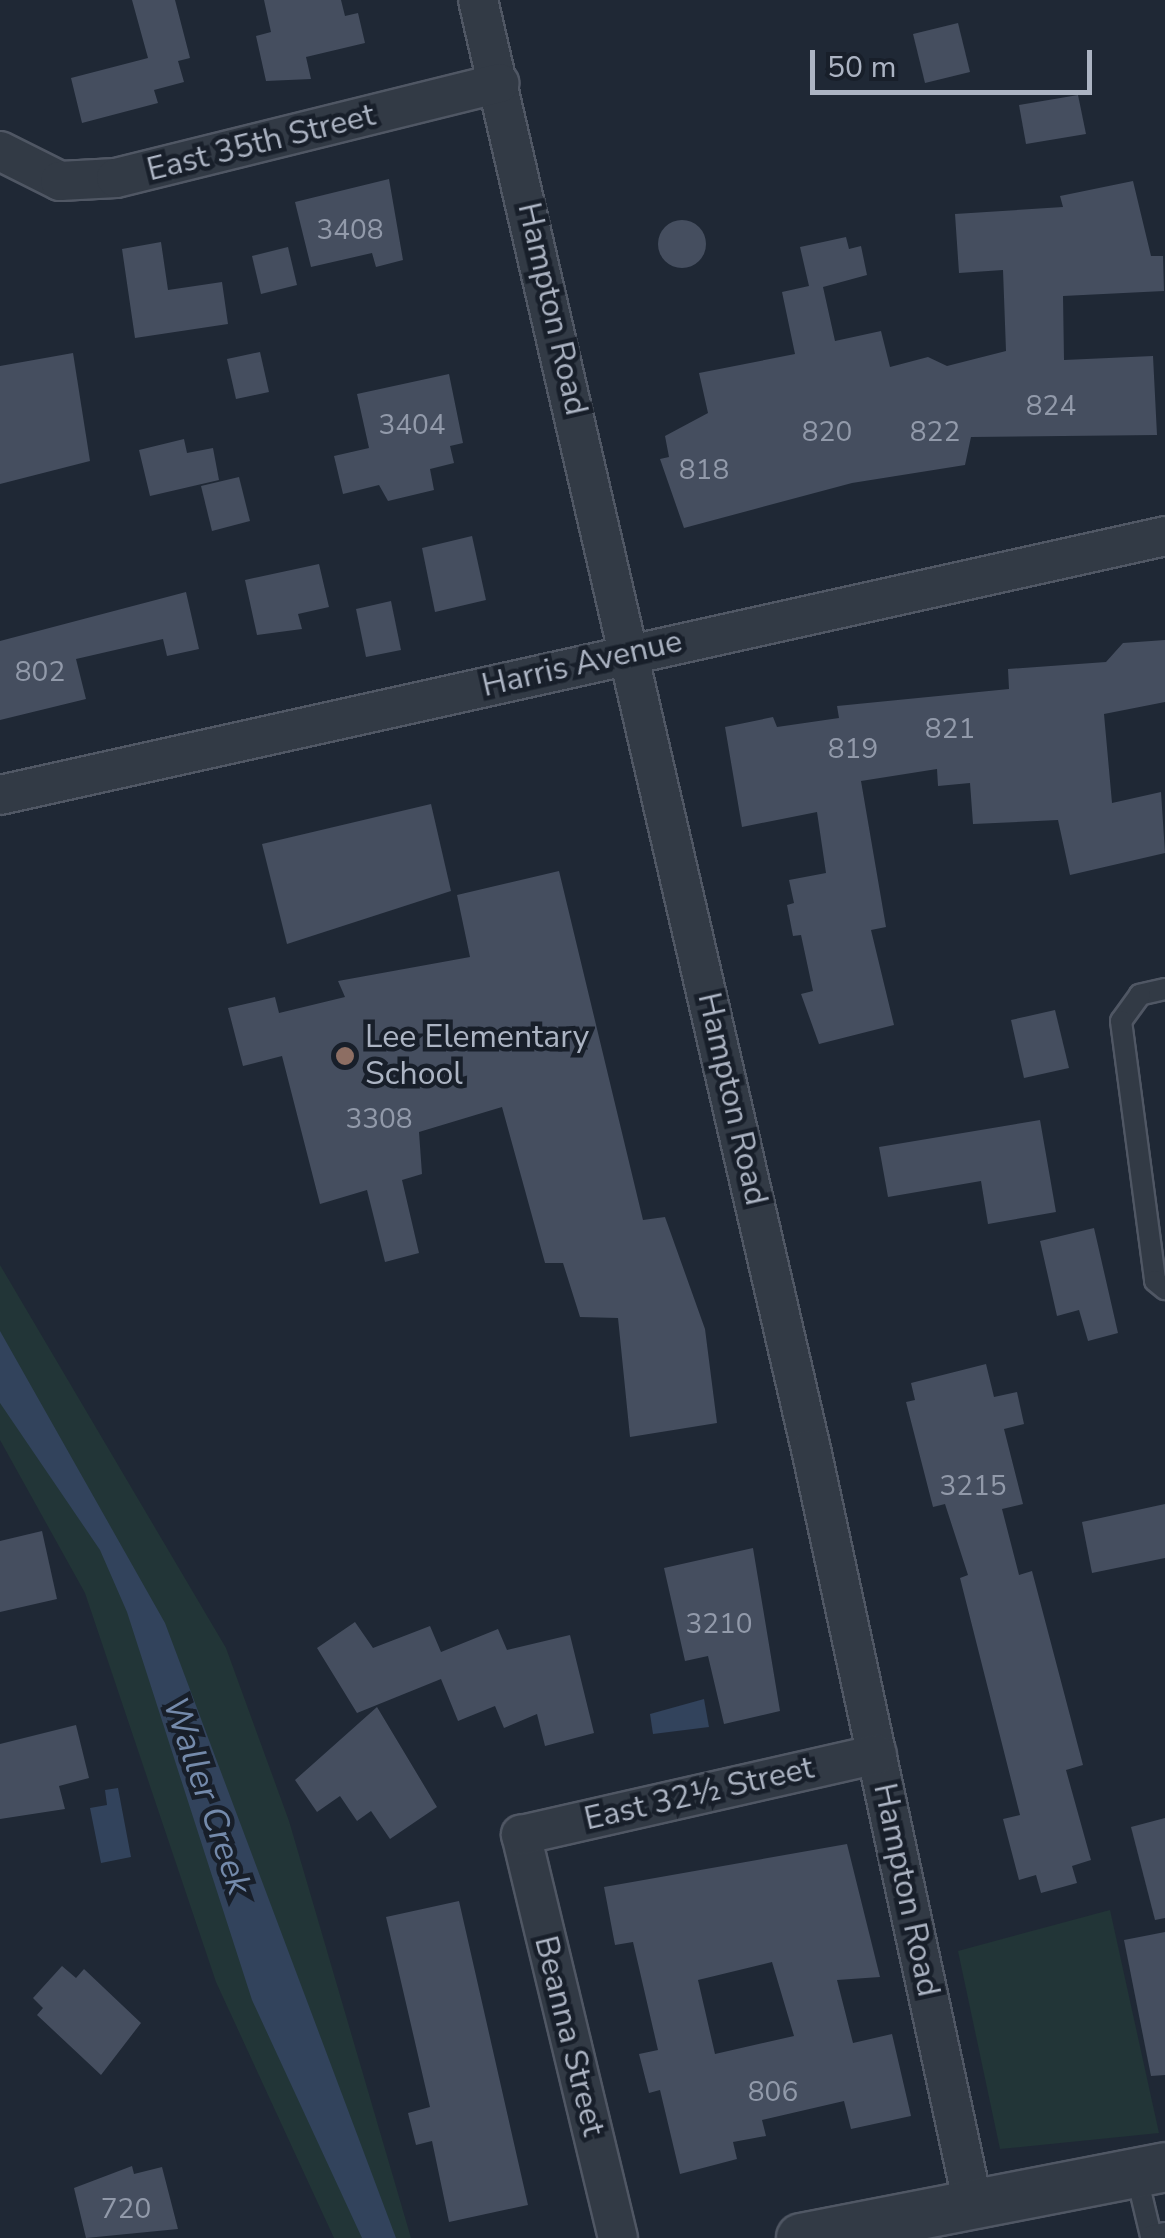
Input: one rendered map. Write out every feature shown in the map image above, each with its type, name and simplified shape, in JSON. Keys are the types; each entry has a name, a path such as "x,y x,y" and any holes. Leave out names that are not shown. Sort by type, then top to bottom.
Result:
{"street":[{"name":"Hampton Road","path":"478,0 632,652 972,2200"},
{"name":"East 35th Street","path":"11,160 60,182 116,178 499,83"},
{"name":"Harris Avenue","path":"0,796 1165,536"},
{"name":"East 32½ Street","path":"520,1835 877,1754"},
{"name":"Beanna Street","path":"520,1835 618,2238"},
{"path":"801,2238 972,2200 1150,2170"}],"lane":[{"path":"1165,989 1140,995 1121,1021 1155,1282 1165,1289"},
{"path":"1150,2170 1158,2234"}],"shaded area":[{"path":"0,1265 226,1648 289,1821 411,2238 334,2238 216,1982 85,1593 0,1440"},
{"path":"1110,1910 1159,2133 1000,2149 958,1951"}],"water":[{"name":"Waller Creek","path":"0,1331 165,1623 396,2238 362,2238 252,2000 127,1612 100,1550 0,1403"},
{"path":"704,1699 709,1727 653,1734 650,1714"},
{"path":"118,1788 131,1857 101,1863 90,1808 107,1805 105,1790"}],"building":[{"path":"132,0 175,0 190,58 178,61 184,82 154,90 158,103 82,123 71,78 148,58"},
{"path":"264,0 341,0 345,16 358,13 365,43 306,57 311,79 266,81 256,36 271,32"},
{"path":"958,23 970,72 925,83 913,34"},
{"path":"1078,95 1086,134 1026,144 1019,105"},
{"path":"389,179 403,260 376,267 372,253 311,267 295,202"},
{"path":"1133,181 1151,256 1163,256 1164,291 1063,296 1064,360 1153,356 1157,435 971,437 965,465 852,483 684,528 660,459 669,457 665,436 708,413 699,373 795,354 782,292 809,286 800,247 846,237 849,249 861,246 867,275 823,287 835,341 881,331 890,367 928,357 947,366 1006,351 1003,270 959,273 955,214 1063,207 1060,196"},
{"path":"682,220 699,227 706,244 699,261 682,268 665,261 658,244 665,227"},
{"path":"161,242 168,290 222,282 228,324 135,338 122,249"},
{"path":"288,247 297,285 261,294 252,256"},
{"path":"260,352 269,392 236,399 227,359"},
{"path":"73,353 90,461 0,484 0,366"},
{"path":"449,374 463,443 450,446 454,463 430,469 434,490 388,501 379,485 343,494 334,456 369,448 357,394"},
{"path":"184,439 187,453 213,448 219,480 150,496 139,450"},
{"path":"239,477 250,521 212,531 201,486"},
{"path":"472,536 486,600 435,612 422,548"},
{"path":"319,564 329,607 298,614 302,629 257,635 245,580"},
{"path":"186,592 199,649 167,656 163,639 76,659 86,699 0,720 0,641"},
{"path":"391,601 401,650 366,657 356,609"},
{"path":"1165,640 1165,702 1104,714 1112,803 1161,792 1165,853 1070,875 1058,820 973,824 970,783 938,786 937,769 861,781 886,927 871,930 894,1025 819,1044 801,994 813,991 801,935 793,936 787,905 794,903 789,880 826,873 817,812 742,827 725,727 773,717 777,727 839,718 837,706 1009,689 1008,669 1106,662 1123,643"},
{"path":"431,804 451,891 287,944 262,844"},
{"path":"559,871 643,1220 665,1217 705,1329 717,1423 630,1437 618,1318 580,1317 563,1263 545,1263 502,1107 419,1132 422,1174 402,1180 419,1253 385,1262 367,1190 320,1204 282,1056 243,1066 228,1008 275,997 279,1013 345,997 338,981 470,957 457,895"},
{"path":"1055,1010 1069,1068 1024,1078 1011,1020"},
{"path":"1040,1120 1056,1212 988,1224 981,1181 888,1197 879,1147"},
{"path":"1094,1228 1118,1333 1088,1341 1079,1310 1057,1316 1040,1241"},
{"path":"986,1364 994,1397 1017,1392 1024,1424 1004,1429 1023,1504 1002,1509 1019,1575 1032,1571 1083,1765 1066,1770 1091,1860 1072,1866 1077,1883 1041,1893 1036,1875 1019,1880 1003,1819 1020,1815 960,1578 968,1575 945,1504 933,1507 906,1402 915,1400 911,1383"},
{"path":"1165,1504 1165,1558 1092,1573 1082,1522"},
{"path":"42,1531 57,1599 0,1612 0,1541"},
{"path":"753,1548 780,1711 724,1724 708,1656 685,1661 664,1568"},
{"path":"355,1622 373,1648 430,1626 441,1652 498,1629 507,1650 570,1635 594,1733 545,1746 537,1714 504,1728 495,1706 458,1721 441,1679 357,1713 317,1648"},
{"path":"377,1707 437,1807 390,1839 371,1811 357,1821 340,1796 317,1812 295,1780"},
{"path":"76,1725 89,1778 59,1786 65,1809 0,1819 0,1744"},
{"path":"1165,1818 1165,1918 1155,1920 1131,1827"},
{"path":"847,1844 880,1977 837,1980 853,2043 892,2034 911,2116 851,2129 844,2101 762,2120 766,2136 733,2142 737,2159 680,2174 660,2090 649,2093 639,2054 658,2050 633,1942 615,1945 604,1887","holes":["772,1962 794,2036 715,2054 698,1980"]},
{"path":"459,1901 528,2205 449,2222 432,2141 416,2145 408,2113 430,2107 386,1917"},
{"path":"1165,1932 1165,2075 1151,2076 1124,1940"},
{"path":"62,1966 76,1978 84,1969 141,2023 101,2075 37,2015 43,2008 33,1998"},
{"path":"132,2166 134,2174 162,2167 178,2229 86,2238 74,2188"}],"place":[{"name":"Lee Elementary School","path":"345,1056"}]}
